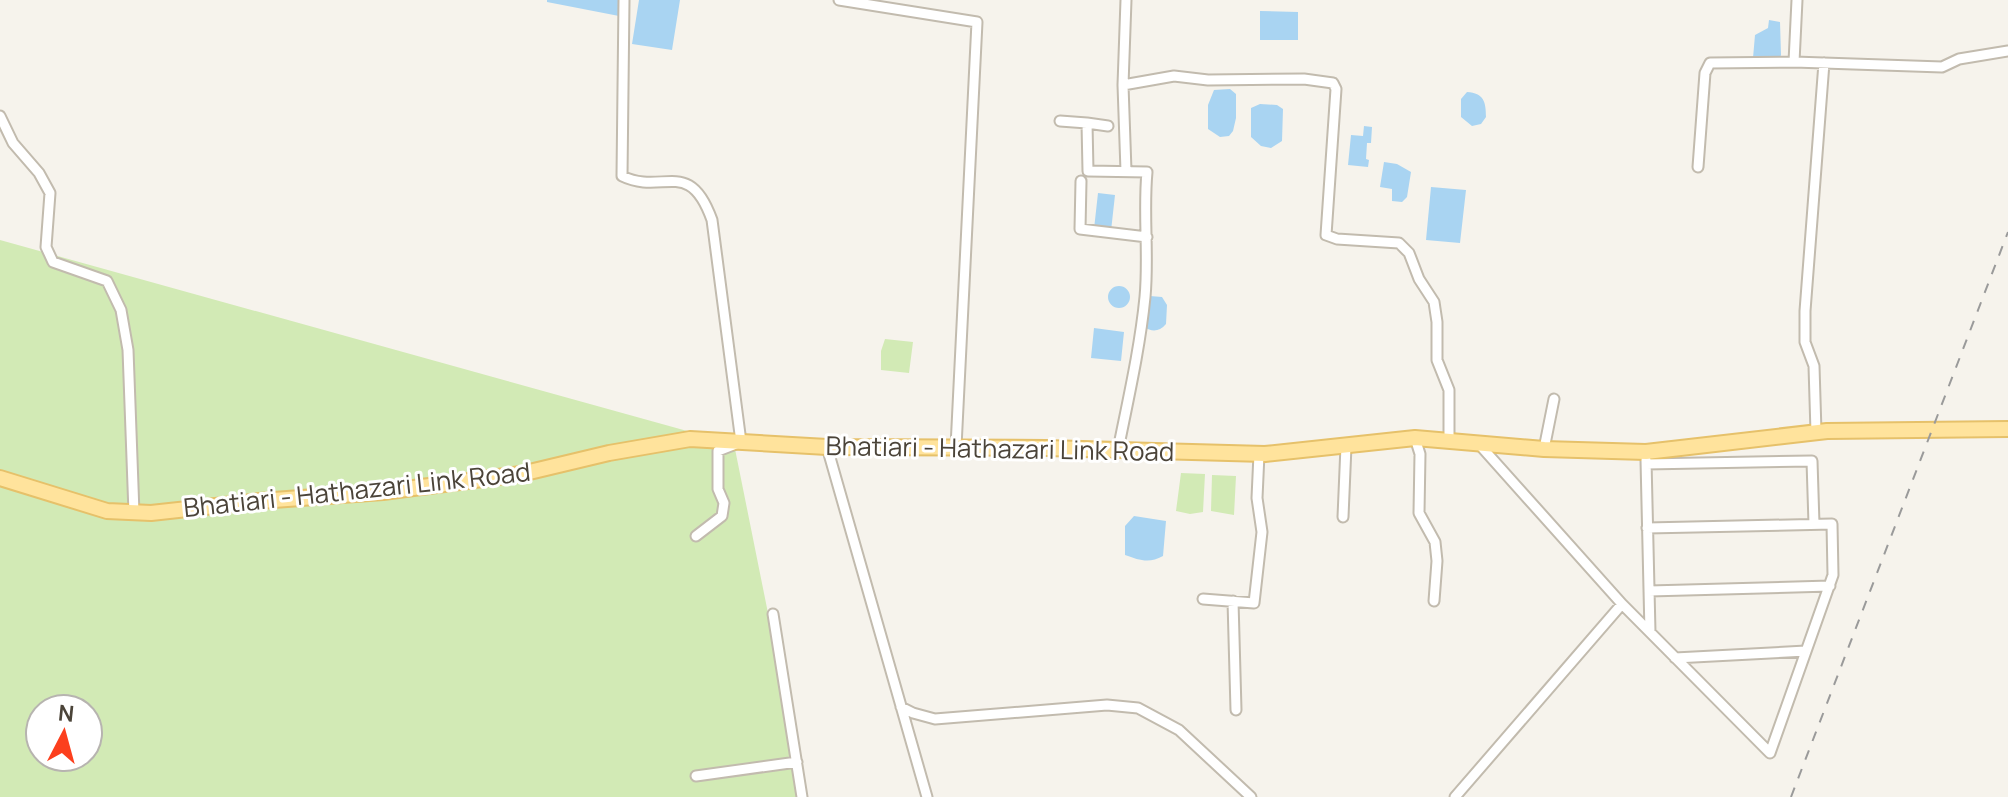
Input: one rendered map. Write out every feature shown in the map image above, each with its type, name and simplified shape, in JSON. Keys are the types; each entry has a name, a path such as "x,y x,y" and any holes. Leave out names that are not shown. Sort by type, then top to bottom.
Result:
{"main road":[{"name":"Bhatiari - Hathazari Link Road","path":"0,478 107,511 151,513 383,492 521,474 682,439 827,447 1259,454 1415,438 1646,458 1816,432 2008,429"}],"street":[{"path":"624,0 622,176 629,180 672,180 690,185 704,198 712,220 741,442 718,451 718,489 724,503 722,516 696,536"},
{"path":"839,0 977,22 956,447"},
{"path":"1126,0 1123,85 1126,171"},
{"path":"1794,62 1797,0"},
{"path":"1698,167 1705,73 1710,63 1794,62 1942,67 1959,59 2008,51"},
{"path":"1816,432 1814,366 1805,342 1805,311 1824,63"},
{"path":"1123,85 1174,76 1208,80 1304,79 1333,83 1336,89 1326,235 1337,239 1399,243 1409,253 1419,279 1434,302 1437,360 1449,390 1449,439"},
{"path":"0,116 13,143 39,173 50,193 46,247 53,262 107,281 121,310 128,350 134,513"},
{"path":"1060,121 1108,126"},
{"path":"1087,123 1088,171 1147,172 1144,203 1147,237 1145,297 1118,450"},
{"path":"1081,181 1080,229 1147,237"},
{"path":"1544,449 1554,399"},
{"path":"1415,438 1420,454 1419,513 1435,542 1434,601"},
{"path":"1478,443 1622,604 1770,753 1833,575 1832,524 1647,528"},
{"path":"1343,517 1346,446"},
{"path":"827,447 927,797"},
{"path":"1203,599 1254,603 1262,532 1257,498 1259,454"},
{"path":"1650,632 1646,458 1812,461 1814,524"},
{"path":"1649,591 1830,586"},
{"path":"1233,601 1236,710"},
{"path":"1455,797 1622,604"},
{"path":"773,614 802,797"},
{"path":"1675,658 1806,651"},
{"path":"901,707 935,719 1107,705 1138,708 1179,730 1251,797"},
{"path":"696,776 797,762"}],"green space":[{"path":"0,240 734,444 805,797 0,797"},
{"path":"885,339 913,342 909,373 881,370 881,351"},
{"path":"1181,473 1205,474 1203,512 1190,514 1176,511"},
{"path":"1212,475 1236,476 1234,515 1211,511"}],"water":[{"path":"620,0 619,16 547,2"},
{"path":"639,0 680,0 672,50 632,44"},
{"path":"1260,11 1298,12 1298,40 1260,40"},
{"path":"1769,20 1780,22 1779,60 1753,58 1755,35 1768,28"},
{"path":"1230,89 1236,94 1236,118 1229,136 1220,137 1208,129 1208,105 1214,90"},
{"path":"1467,92 1477,94 1484,103 1486,117 1481,124 1472,126 1461,117 1461,99"},
{"path":"1260,104 1277,105 1283,109 1282,141 1271,148 1261,146 1251,137 1251,108"},
{"path":"1364,126 1372,127 1371,143 1367,143 1368,167 1348,165 1351,135 1363,136"},
{"path":"1384,162 1397,164 1411,172 1407,197 1402,202 1392,201 1392,189 1380,187"},
{"path":"1431,187 1466,190 1460,243 1426,240"},
{"path":"1098,193 1115,195 1111,231 1094,229"},
{"path":"1115,286 1123,286 1130,297 1123,308 1115,308 1108,301 1108,293"},
{"path":"1150,296 1162,297 1167,305 1166,324 1161,329 1144,327"},
{"path":"1094,328 1124,332 1121,361 1091,358"},
{"path":"1134,516 1166,521 1163,556 1149,561 1125,555 1125,526"}],"railway":[{"path":"1791,797 2008,232"}]}
